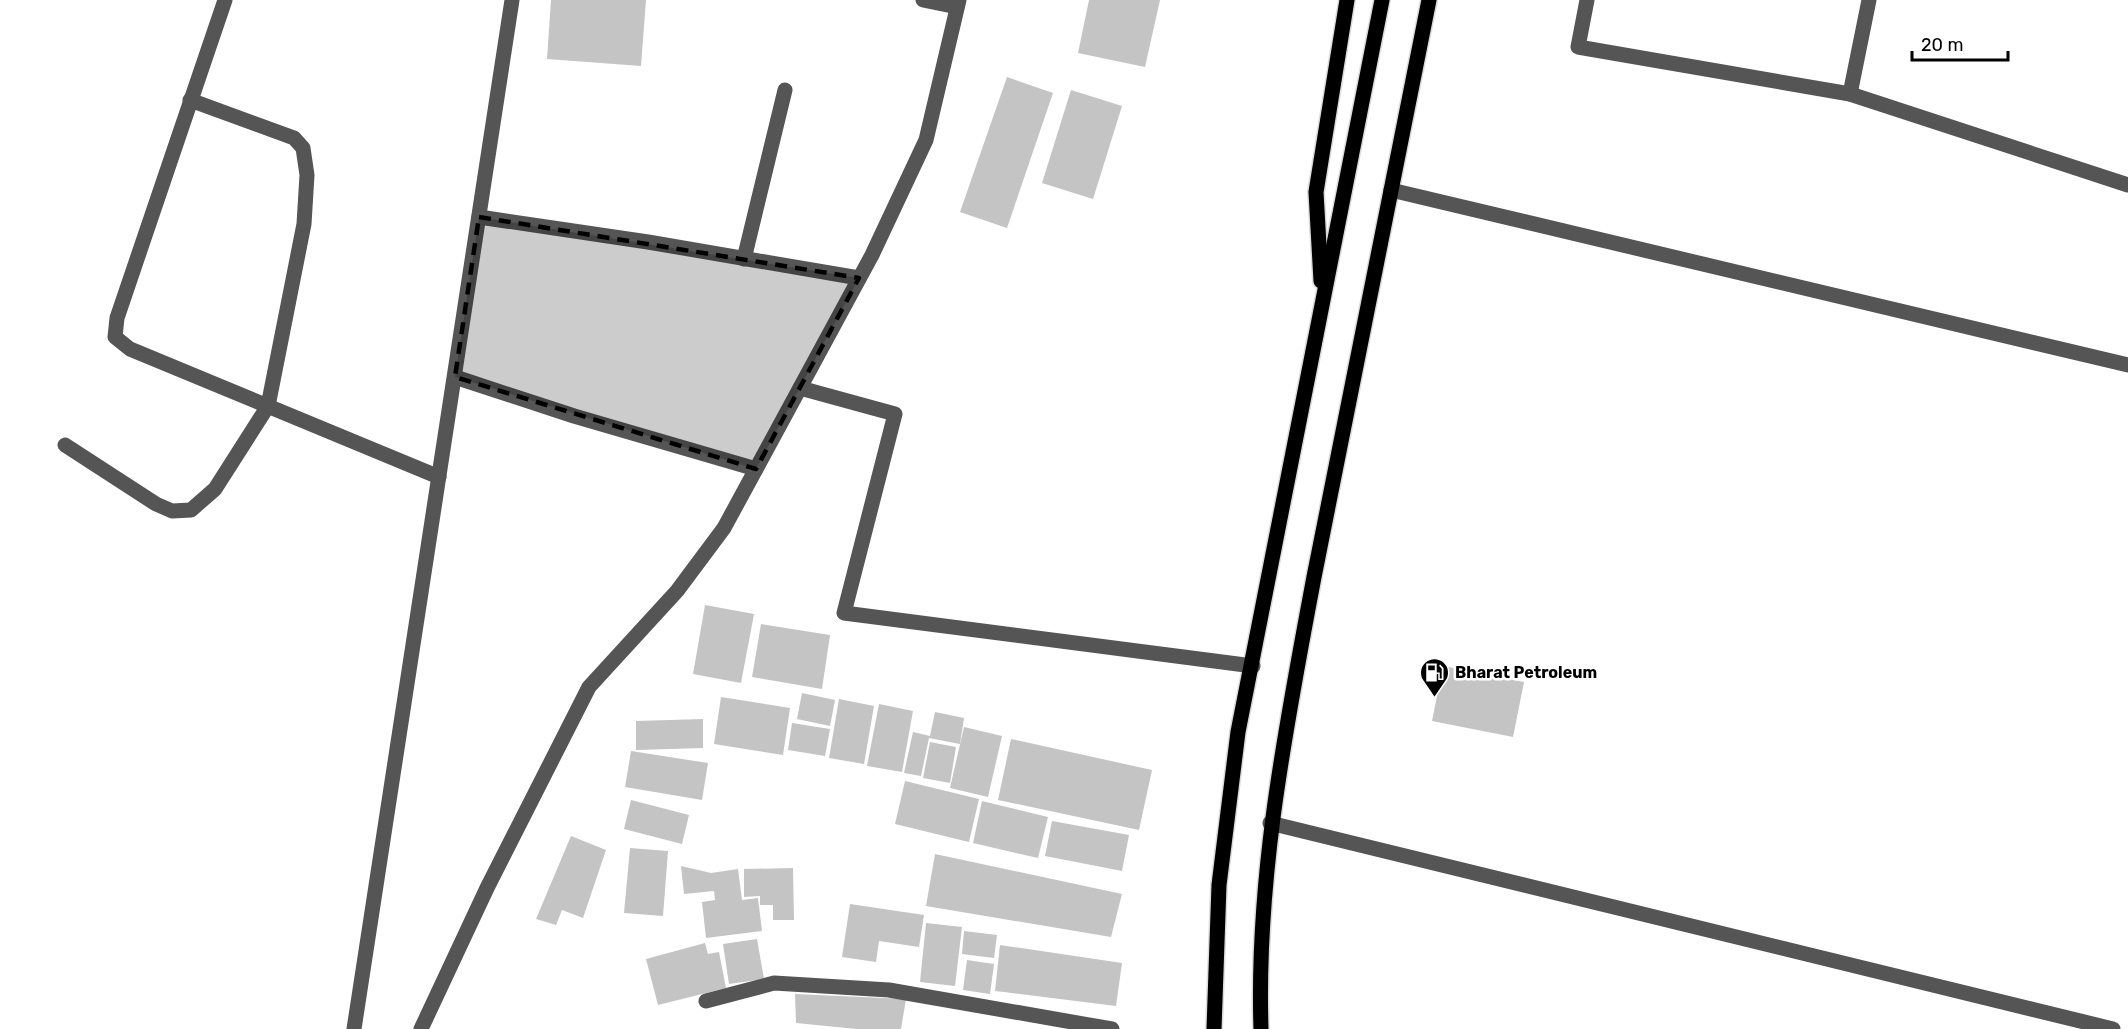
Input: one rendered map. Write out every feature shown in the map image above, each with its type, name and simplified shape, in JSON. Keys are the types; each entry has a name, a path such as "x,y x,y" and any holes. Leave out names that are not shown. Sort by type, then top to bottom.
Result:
{"main road":[{"path":"1323,305 1316,192 1347,0"},
{"path":"1214,1029 1218,907 1238,732 1253,666 1382,0"},
{"path":"1261,1029 1259,978 1270,823 1337,457 1429,0"}],"street":[{"path":"225,0 117,318 115,337 130,349 439,477"},
{"path":"354,1029 512,0"},
{"path":"421,1029 487,888 589,687 677,591 724,528 859,278 926,140 958,3 923,0"},
{"path":"1587,0 1578,47 1850,94 2128,185"},
{"path":"1850,94 1869,0"},
{"path":"744,258 785,90"},
{"path":"64,445 156,504 172,511 191,510 215,489 267,406 304,224 307,174 303,148 294,138 273,129 190,100"},
{"path":"1390,190 2128,364"},
{"path":"479,217 859,278"},
{"path":"454,377 574,416 756,469"},
{"path":"800,388 896,414 844,613 1253,666"},
{"path":"1270,823 2113,1029"},
{"path":"706,1001 774,983 890,990 1112,1029"}],"highlighted area":[{"path":"479,217 859,278 756,469 455,377"}],"building":[{"path":"551,0 646,0 641,66 547,59"},
{"path":"1089,0 1160,0 1145,67 1078,53"},
{"path":"1007,77 1053,93 1007,228 960,212"},
{"path":"1071,90 1122,106 1093,199 1042,183"},
{"path":"705,605 754,614 741,683 693,674"},
{"path":"761,624 830,635 822,689 752,677"},
{"path":"1443,666 1524,682 1513,737 1432,721"},
{"path":"802,693 835,700 830,726 797,719"},
{"path":"721,697 790,708 783,755 714,744"},
{"path":"839,699 874,706 864,764 829,758"},
{"path":"879,704 913,711 902,772 867,766"},
{"path":"935,712 964,718 960,744 929,738 921,776 904,773 913,732 930,736"},
{"path":"703,719 703,748 636,750 636,721"},
{"path":"792,723 830,729 825,756 788,750"},
{"path":"964,727 1002,736 988,797 950,788"},
{"path":"1011,739 1152,770 1139,830 998,800"},
{"path":"930,742 956,747 950,783 923,778"},
{"path":"631,751 708,763 702,800 625,787"},
{"path":"905,781 979,799 969,842 895,824"},
{"path":"631,800 689,815 682,844 624,829"},
{"path":"982,801 1048,817 1038,858 973,843"},
{"path":"1052,821 1129,835 1122,871 1045,856"},
{"path":"571,836 606,850 583,918 562,910 556,925 536,919"},
{"path":"630,848 668,851 663,916 624,913"},
{"path":"935,854 1122,894 1111,937 926,906"},
{"path":"681,866 711,873 738,869 742,900 758,898 762,931 706,938 702,902 715,900 714,891 684,894"},
{"path":"793,868 794,920 773,920 773,905 760,905 760,896 744,897 744,869"},
{"path":"850,904 924,915 919,947 879,941 876,962 842,957"},
{"path":"926,923 962,927 955,986 920,982"},
{"path":"964,931 997,935 994,958 962,954"},
{"path":"757,939 764,979 729,984 723,944"},
{"path":"705,943 708,954 719,952 726,988 658,1005 646,959"},
{"path":"1000,945 1122,963 1116,1006 995,991"},
{"path":"967,960 994,964 990,994 963,990"},
{"path":"795,994 906,999 901,1029 857,1029 796,1023"}],"place":[{"name":"Bharat Petroleum","path":"1434,698"}]}
